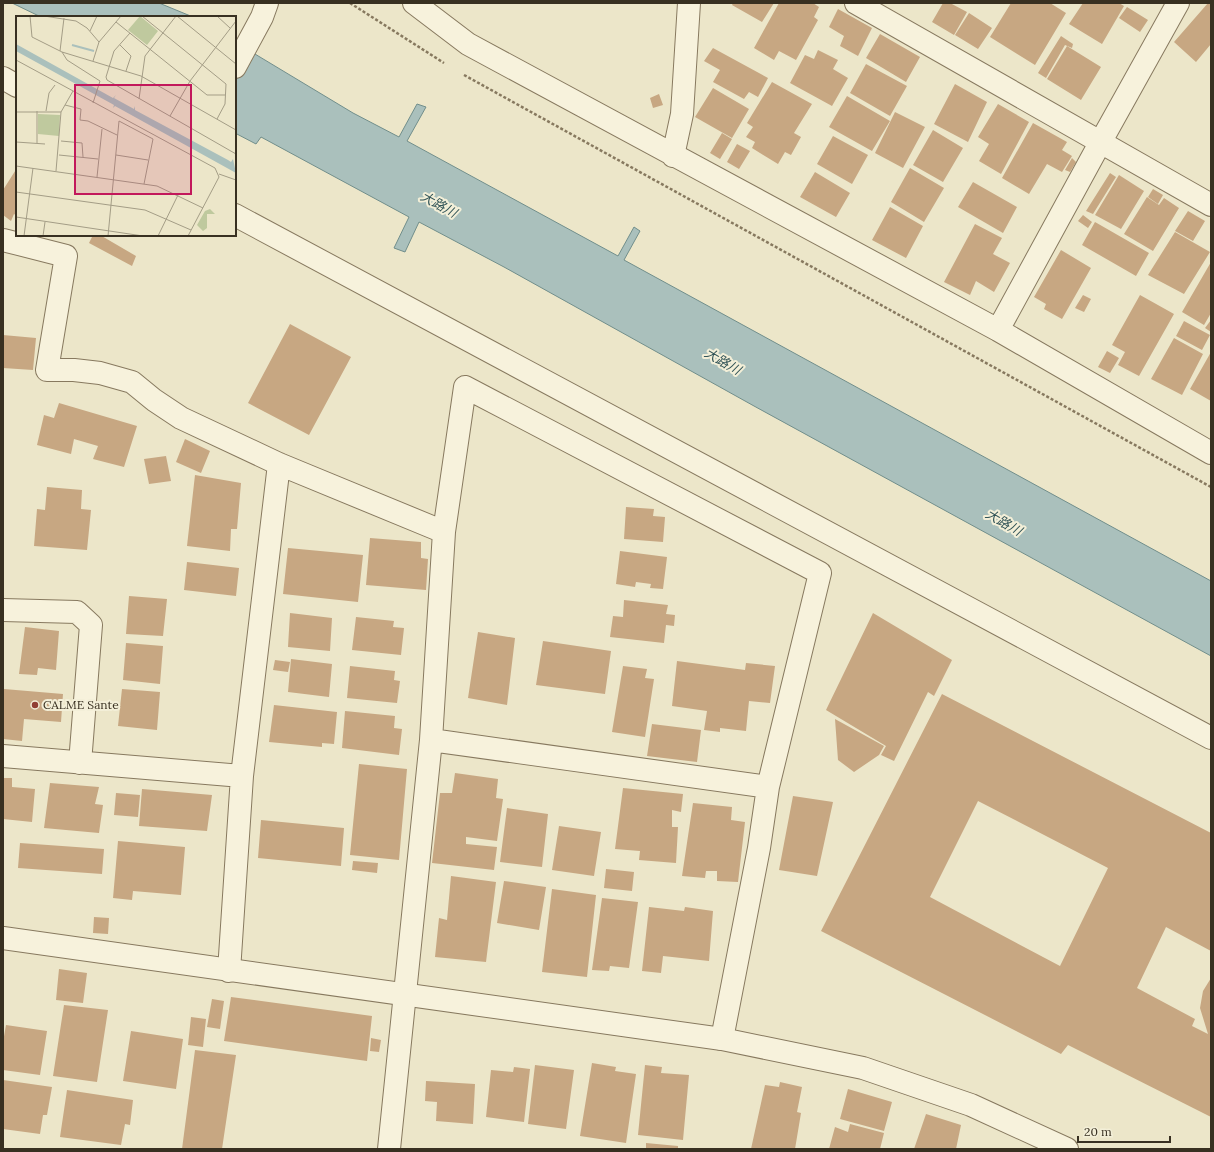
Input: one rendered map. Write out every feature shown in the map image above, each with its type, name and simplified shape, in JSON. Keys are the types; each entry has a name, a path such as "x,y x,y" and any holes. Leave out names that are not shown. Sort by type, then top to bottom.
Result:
{"street":[{"path":"414,3 468,44 673,156 998,330 1211,453"},
{"path":"673,156 682,114 689,3"},
{"path":"856,3 1016,92 1100,143 1211,205"},
{"path":"998,330 1178,3"},
{"path":"236,65 264,10"},
{"path":"3,78 16,85"},
{"path":"236,216 1211,738"},
{"path":"3,240 66,256 47,370 74,370 100,373 132,382 154,400 181,418 279,464 444,532"},
{"path":"389,1149 431,740 444,532 465,387 820,573 768,787 759,848 722,1038"},
{"path":"229,971 242,776 279,464"},
{"path":"3,610 77,612 91,625 80,763"},
{"path":"431,740 768,787"},
{"path":"3,756 242,776"},
{"path":"3,938 229,971 405,993 722,1038 863,1068 971,1105 1067,1149"}],"path":[{"path":"350,3 447,65"},
{"path":"460,73 1211,487"}],"water":[{"path":"12,3 159,3 191,16 39,16"},
{"name":"大路川","path":"236,43 353,113 399,137 417,104 426,107 407,141 618,256 634,227 640,231 624,260 1211,581 1211,656 754,406 504,267 419,222 405,252 394,248 409,217 261,137 256,144 236,134"}],"building":[{"path":"733,3 774,3 762,22 732,5"},
{"path":"779,3 813,3 819,7 814,17 818,20 796,60 779,51 774,60 754,48"},
{"path":"943,3 950,3 967,12 954,35 932,22"},
{"path":"1011,3 1050,3 1066,13 1035,65 990,37"},
{"path":"1083,3 1119,3 1124,6 1102,44 1069,24"},
{"path":"1208,3 1211,3 1211,44 1196,62 1174,42"},
{"path":"1127,7 1148,20 1140,32 1119,18"},
{"path":"838,9 872,28 858,56 840,46 844,36 829,27"},
{"path":"969,13 992,28 978,49 955,35"},
{"path":"880,34 920,57 906,82 866,58"},
{"path":"1061,36 1073,44 1072,48 1065,45 1046,78 1038,73"},
{"path":"1067,46 1101,67 1081,100 1047,79"},
{"path":"713,48 768,78 758,97 749,92 744,99 713,82 720,70 704,61"},
{"path":"818,50 838,60 833,69 848,78 832,106 790,83 805,55 814,59"},
{"path":"866,64 907,86 890,116 850,93"},
{"path":"772,82 812,104 794,133 801,137 791,155 785,152 778,164 752,148 755,142 746,137 753,127 747,123"},
{"path":"955,84 987,102 968,142 934,124"},
{"path":"713,88 749,109 732,138 695,117"},
{"path":"659,94 663,105 653,108 650,98"},
{"path":"847,96 890,121 872,151 829,127"},
{"path":"998,104 1029,122 1001,174 979,161 989,144 978,137"},
{"path":"895,112 925,127 903,168 875,153"},
{"path":"1033,123 1067,142 1062,150 1072,156 1062,172 1047,164 1029,194 1002,178"},
{"path":"933,130 963,148 943,182 913,165"},
{"path":"722,133 732,139 720,159 710,153"},
{"path":"833,136 868,155 852,184 817,164"},
{"path":"737,144 750,151 739,169 727,162"},
{"path":"1072,158 1076,162 1070,172 1065,170"},
{"path":"910,168 944,188 924,222 891,202"},
{"path":"16,170 16,215 14,214 11,221 3,215 3,190"},
{"path":"815,172 850,193 836,217 800,197"},
{"path":"1110,173 1116,177 1093,214 1086,211"},
{"path":"1119,175 1144,191 1121,229 1095,215"},
{"path":"973,182 1017,207 1003,233 958,207"},
{"path":"1153,189 1163,195 1158,204 1148,197"},
{"path":"1147,197 1159,205 1164,198 1179,208 1153,251 1124,234"},
{"path":"890,207 923,226 906,258 872,240"},
{"path":"1188,211 1205,221 1193,241 1175,231"},
{"path":"1083,215 1092,222 1088,228 1078,221"},
{"path":"1095,222 1149,253 1136,276 1082,245"},
{"path":"975,224 1002,238 993,254 1010,263 994,292 976,281 970,295 944,282"},
{"path":"1175,232 1210,252 1184,294 1148,275"},
{"path":"92,236 102,236 136,256 132,266 89,243"},
{"path":"1061,250 1091,268 1062,319 1044,309 1046,304 1034,297"},
{"path":"1211,262 1211,313 1204,325 1182,312"},
{"path":"1083,295 1091,299 1084,312 1075,308"},
{"path":"1140,295 1174,314 1139,376 1118,365 1125,352 1112,345"},
{"path":"1211,320 1211,332 1205,328"},
{"path":"1184,321 1210,335 1202,350 1176,336"},
{"path":"290,324 351,357 309,435 248,403"},
{"path":"3,335 36,338 33,370 3,368"},
{"path":"1174,338 1203,354 1182,395 1151,379"},
{"path":"1107,351 1119,358 1110,373 1098,367"},
{"path":"1211,352 1211,401 1190,389"},
{"path":"59,403 137,426 124,467 93,459 98,446 74,439 71,454 37,445 44,415 54,418"},
{"path":"185,439 210,451 201,473 176,462"},
{"path":"166,456 171,481 149,484 144,459"},
{"path":"195,475 241,483 237,529 231,529 230,551 187,546"},
{"path":"47,487 82,490 81,509 91,510 87,550 34,546 37,509 45,510"},
{"path":"626,507 654,509 653,516 665,517 663,542 624,539"},
{"path":"370,538 421,542 421,558 428,559 426,590 366,585"},
{"path":"288,548 363,555 358,602 283,594"},
{"path":"620,551 667,557 663,589 650,588 651,584 636,582 635,587 616,584"},
{"path":"187,562 239,568 236,596 184,590"},
{"path":"129,596 167,599 163,636 126,634"},
{"path":"624,600 668,605 666,614 675,615 674,626 666,625 664,643 610,637 613,616 623,617"},
{"path":"290,613 332,618 330,651 288,647"},
{"path":"873,613 952,660 934,696 928,692 894,761 881,755 886,746 826,710"},
{"path":"356,617 394,621 393,627 404,628 401,655 352,650"},
{"path":"25,627 59,631 56,670 38,668 37,675 19,674"},
{"path":"478,632 515,638 507,705 468,698"},
{"path":"543,641 611,651 605,694 536,685"},
{"path":"126,643 163,646 160,684 123,680"},
{"path":"291,659 332,664 329,697 288,692"},
{"path":"275,660 290,662 288,672 273,670"},
{"path":"677,661 745,670 746,663 775,666 770,703 749,701 746,731 720,728 720,732 704,730 707,711 672,706"},
{"path":"350,666 395,671 394,680 400,681 397,703 347,698"},
{"path":"623,666 647,669 645,678 654,679 645,737 612,732"},
{"path":"4,689 63,694 61,722 24,719 22,741 3,739"},
{"path":"122,689 160,692 157,730 118,726"},
{"path":"942,694 1211,833 1211,951 1166,927 1137,988 1195,1019 1192,1026 1208,1034 1200,1008 1203,991 1211,978 1211,1117 1068,1045 1061,1054 821,931","holes":["978,801 1108,868 1060,966 930,897"]},
{"path":"274,705 337,712 334,744 322,743 322,747 269,742"},
{"path":"345,711 395,716 394,728 402,729 399,755 342,748"},
{"path":"835,719 884,746 879,755 854,772 838,760"},
{"path":"652,724 701,730 697,762 647,756"},
{"path":"359,764 407,769 399,860 350,855"},
{"path":"455,773 498,779 496,798 503,799 497,841 466,837 466,844 497,847 494,870 432,863 440,793 452,793"},
{"path":"3,778 12,778 12,787 35,789 32,822 3,819"},
{"path":"50,783 99,787 95,804 103,805 99,833 44,828"},
{"path":"623,788 683,794 681,812 672,810 672,827 678,827 676,863 639,860 640,851 615,849"},
{"path":"142,789 212,795 207,831 139,826"},
{"path":"116,793 140,795 138,817 114,815"},
{"path":"793,796 833,802 817,876 779,870"},
{"path":"693,803 732,807 731,820 745,822 738,882 717,881 717,871 706,871 705,878 682,876"},
{"path":"507,808 548,814 542,867 500,862"},
{"path":"261,820 344,828 341,866 258,858"},
{"path":"559,826 601,832 594,876 552,870"},
{"path":"118,841 185,847 181,895 133,891 132,900 113,898"},
{"path":"20,843 104,849 102,874 18,868"},
{"path":"353,861 378,863 377,873 352,870"},
{"path":"606,869 634,872 632,891 604,888"},
{"path":"451,876 496,882 486,962 435,957 439,918 447,920"},
{"path":"504,881 546,887 539,930 497,923"},
{"path":"552,889 596,895 587,977 542,972"},
{"path":"602,898 638,902 629,968 610,966 609,971 592,970"},
{"path":"649,907 684,911 685,907 713,911 709,961 663,956 661,973 642,971"},
{"path":"94,917 109,918 108,934 93,933"},
{"path":"59,969 87,973 83,1003 56,1000"},
{"path":"231,997 372,1016 367,1061 224,1041"},
{"path":"212,999 224,1001 220,1029 207,1027"},
{"path":"64,1005 108,1010 97,1082 53,1076"},
{"path":"191,1017 206,1019 203,1047 188,1045"},
{"path":"6,1025 47,1031 40,1075 3,1070 3,1042"},
{"path":"131,1031 183,1039 176,1089 123,1081"},
{"path":"371,1038 381,1040 379,1052 370,1051"},
{"path":"195,1050 236,1055 222,1149 182,1149"},
{"path":"592,1063 616,1067 615,1071 636,1074 626,1143 580,1136"},
{"path":"535,1065 574,1070 566,1129 528,1124"},
{"path":"645,1065 662,1067 661,1073 689,1075 683,1140 638,1135"},
{"path":"514,1067 530,1069 524,1122 486,1117 491,1070 513,1072"},
{"path":"3,1080 52,1087 47,1115 43,1115 40,1134 3,1129"},
{"path":"426,1081 475,1084 473,1124 436,1121 437,1102 425,1101"},
{"path":"780,1082 802,1087 797,1112 801,1113 795,1149 751,1149 765,1085 779,1087"},
{"path":"848,1089 892,1102 884,1131 840,1119"},
{"path":"67,1090 133,1100 130,1125 125,1124 121,1145 60,1137"},
{"path":"926,1114 961,1125 956,1149 914,1149"},
{"path":"850,1124 884,1133 880,1149 829,1149 835,1127 848,1132"},
{"path":"646,1143 678,1146 678,1149 646,1149"}],"place":[{"name":"CALME Sante","path":"35,705"}]}
